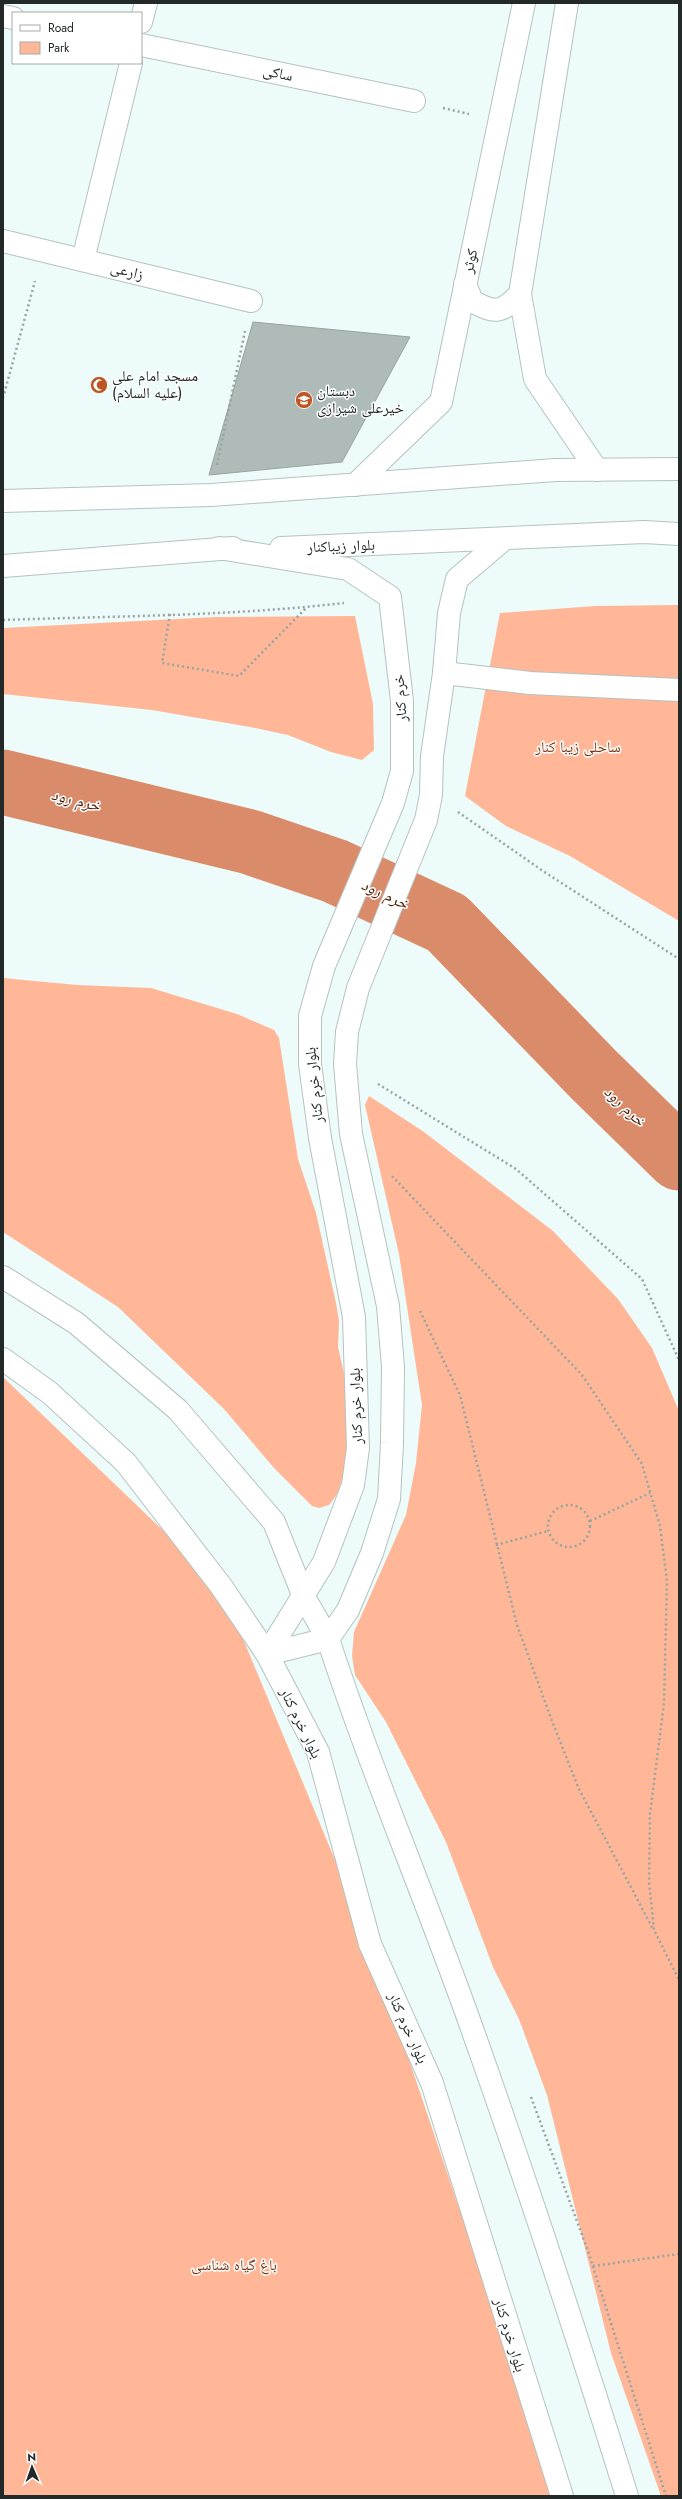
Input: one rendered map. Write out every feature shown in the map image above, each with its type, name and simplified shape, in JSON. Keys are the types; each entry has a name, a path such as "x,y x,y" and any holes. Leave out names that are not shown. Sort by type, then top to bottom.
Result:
{"main road":[{"path":"142,18 146,3"},
{"name":"کوثر","path":"355,485 440,402 524,3"},
{"path":"568,3 520,294 535,379 597,470"},
{"name":"ساکی","path":"142,45 414,101"},
{"path":"84,260 131,64"},
{"name":"زارعی","path":"3,241 251,301"},
{"path":"465,284 472,301 488,310 507,308 520,294"},
{"path":"3,501 211,495 555,470 679,469"},
{"name":"بلوار زیباکنار","path":"3,566 219,548 288,548 503,540 644,532 679,534"},
{"path":"3,1360 50,1393 126,1463 221,1586 267,1654 328,1639 348,1610 372,1553 389,1499 392,1443 393,1367 388,1306 351,1134 345,1064 347,1032 358,988 426,820 431,795 432,756 444,673 449,612 457,579 503,540"},
{"path":"219,548 348,569 390,597"},
{"name":"خرم کنار","path":"324,966 393,803 402,771 402,701 390,597"},
{"path":"444,673 530,683 679,690"},
{"name":"بلوار خرم کنار","path":"324,966 310,1016 310,1064 320,1138 354,1317 358,1448 353,1486 324,1562 304,1597 267,1654 318,1752 370,1944 432,2084 562,2496"},
{"path":"3,1277 76,1323 178,1410 274,1522 304,1597 328,1639 357,1728 478,2043 581,2348 627,2496"}],"path":[{"path":"414,101 499,120"},
{"path":"3,398 43,251"},
{"path":"211,495 251,301"},
{"path":"3,620 307,607 390,597"},
{"path":"170,614 162,663 239,676 307,607"},
{"path":"431,795 543,872 679,959"},
{"path":"345,1064 516,1170 642,1279 679,1360"},
{"path":"390,1174 582,1375 642,1464 660,1526 667,1581 664,1702 650,1814 649,1882 654,1930"},
{"path":"418,1307 460,1395 516,1625 578,1787 679,1980"},
{"path":"590,1521 650,1492"},
{"path":"569,1504 578,1506 586,1512 590,1521 590,1531 586,1539 574,1547 560,1546 552,1539 548,1531 548,1521 552,1512 560,1506 569,1504"},
{"path":"496,1545 548,1531"},
{"path":"593,2266 679,2254"}],"green space":[{"name":"ساحلی زیبا کنار","path":"679,605 679,921 570,856 506,826 465,796 500,613 595,606"},
{"path":"355,616 373,704 374,750 362,760 331,752 288,735 250,727 152,710 3,694 3,628 216,617"},
{"path":"3,978 77,985 151,988 237,1014 274,1030 279,1038 298,1159 316,1213 336,1303 339,1321 338,1347 346,1382 347,1450 344,1473 338,1493 329,1505 319,1508 312,1506 274,1468 224,1409 118,1307 3,1232"},
{"path":"369,1096 424,1132 553,1231 618,1299 652,1348 679,1411 679,2496 661,2496 611,2353 547,2095 519,2019 493,1967 446,1842 386,1722 355,1675 352,1656 354,1632 406,1515 416,1463 422,1405 399,1254 365,1105"},
{"name":"باغ گیاه شناسی","path":"3,1377 221,1586 370,1944 556,2496 3,2496"}],"building":[{"name":"دبستان خیرعلی شیرازی","path":"253,322 410,337 342,462 209,475"}],"waterway":[{"name":"خرم رود","path":"3,782 250,842 335,871 447,923 594,1075 679,1158"}],"place":[{"name":"مسجد امام علی (علیه السلام)","path":"99,385"},
{"name":"دبستان خیرعلی شیرازی","path":"304,400"}]}
